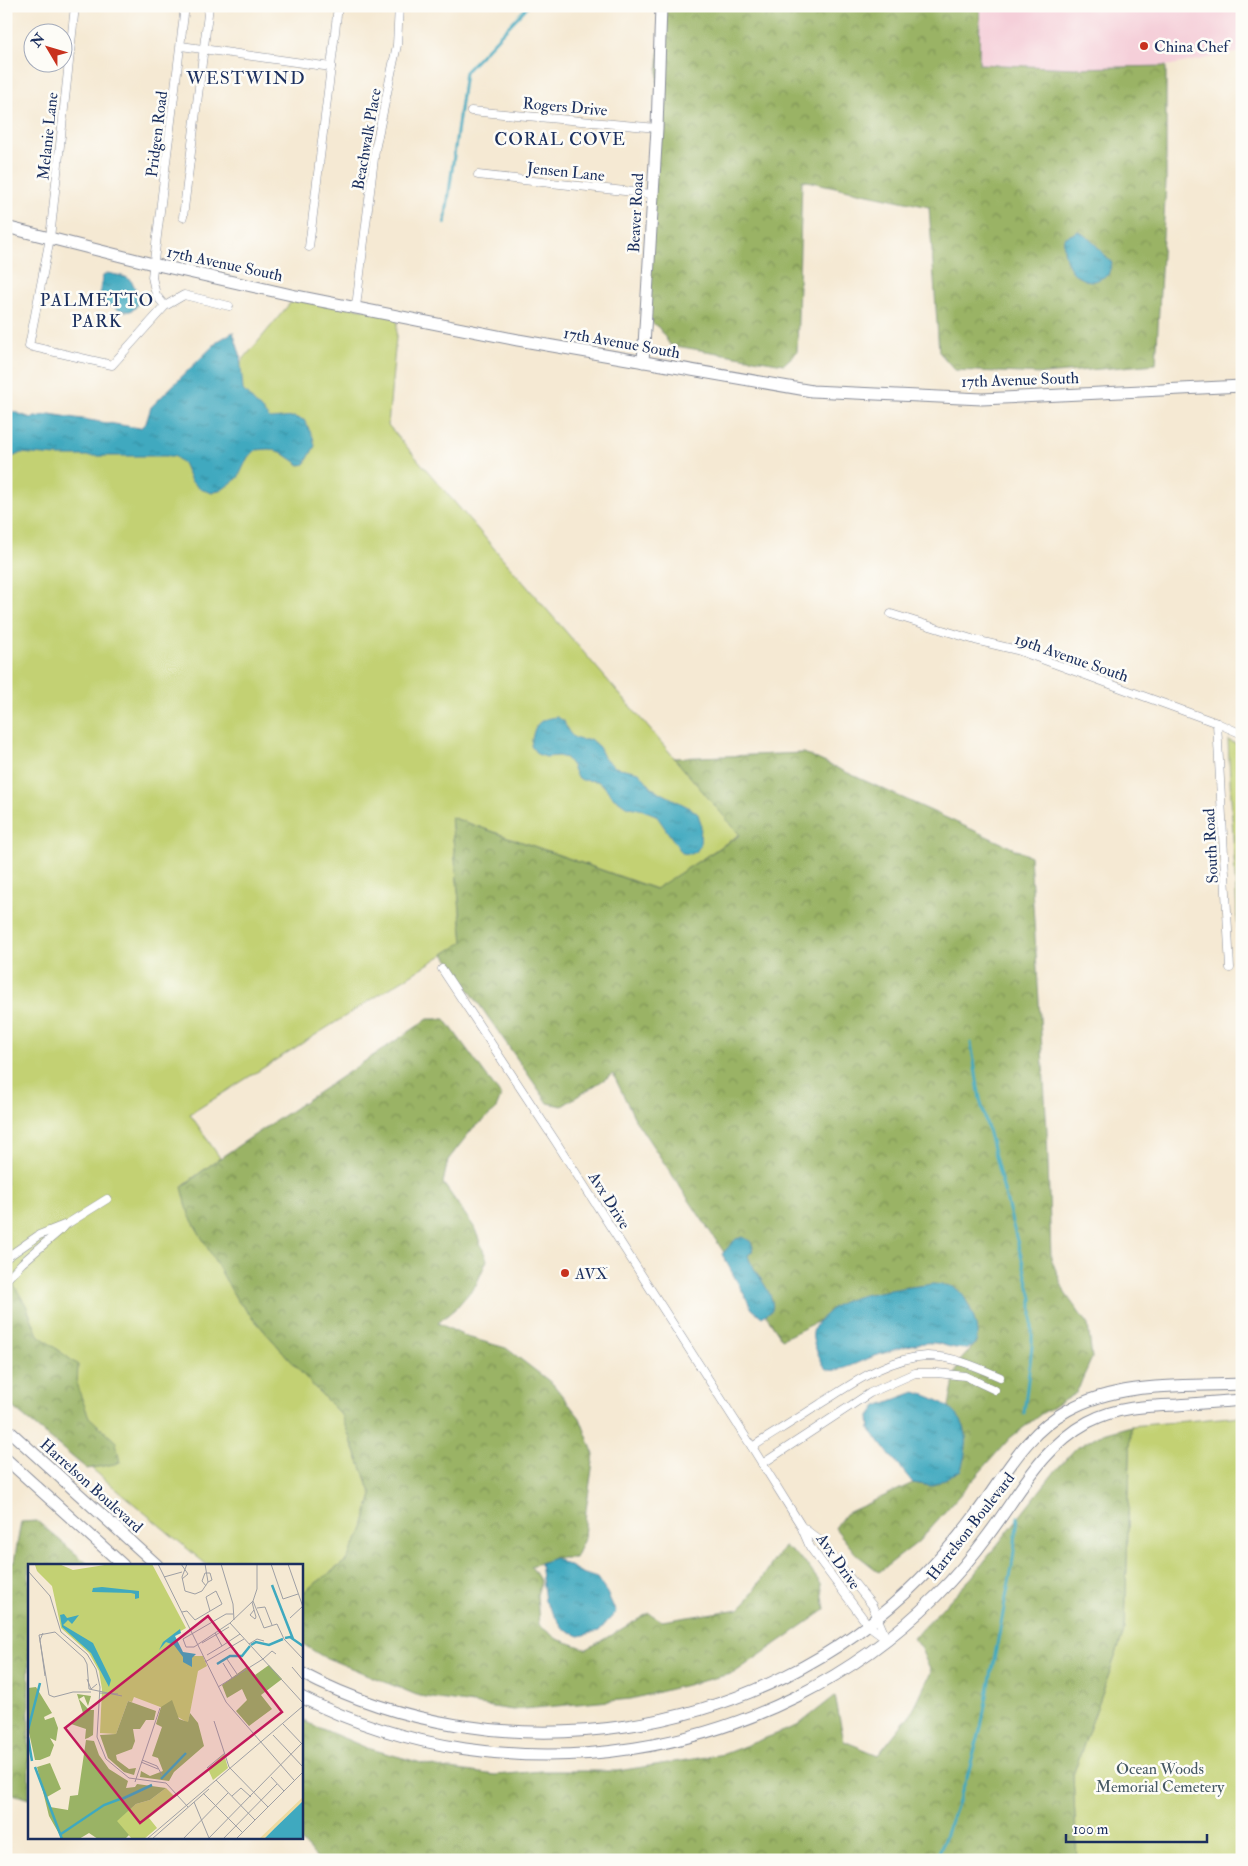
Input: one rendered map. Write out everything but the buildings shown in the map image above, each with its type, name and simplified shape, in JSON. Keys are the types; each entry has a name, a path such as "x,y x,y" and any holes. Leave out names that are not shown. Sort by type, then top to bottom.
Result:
{"main road":[{"name":"Beaver Road","path":"643,362 657,128 662,6"},
{"name":"17th Avenue South","path":"6,227 153,264 518,340 812,391 982,399 1242,386"},
{"name":"Harrelson Boulevard","path":"302,1673 352,1696 395,1711 466,1727 512,1732 582,1732 651,1723 685,1715 723,1703 772,1683 814,1661 868,1625 914,1585 957,1539 1016,1457 1043,1426 1054,1418 1079,1404 1117,1391 1242,1384"},
{"name":"Harrelson Boulevard","path":"302,1697 376,1729 449,1747 516,1755 595,1754 632,1749 675,1741 722,1727 776,1705 822,1683 887,1639 924,1607 951,1579 988,1536 1040,1462 1053,1448 1074,1431 1099,1417 1123,1409 1242,1400"},
{"name":"Harrelson Boulevard","path":"6,1428 156,1564"},
{"path":"6,1459 122,1564"}],"street":[{"name":"Melanie Lane","path":"75,6 50,238 29,346 112,365 165,306"},
{"name":"Pridgen Road","path":"165,306 156,294 152,277 185,6"},
{"path":"183,217 209,6"},
{"path":"309,247 338,6"},
{"name":"Beachwalk Place","path":"356,307 375,150 397,45 399,6"},
{"path":"181,46 331,67"},
{"name":"Rogers Drive","path":"471,111 657,128"},
{"name":"Jensen Lane","path":"478,175 652,194"},
{"path":"165,306 184,294 230,306"},
{"name":"19th Avenue South","path":"891,614 976,640 1017,650 1217,723 1242,734"},
{"name":"South Road","path":"1217,723 1230,968"},
{"name":"Avx Drive","path":"442,969 556,1142 752,1447 800,1524 810,1547 868,1625 887,1639"},
{"path":"6,1280 22,1263 67,1224 107,1199"},
{"path":"6,1258 39,1235 67,1224"},
{"path":"752,1447 858,1380 895,1362 927,1356 953,1359 1000,1377"},
{"path":"762,1464 867,1395 915,1374 937,1373 965,1376 996,1390"},
{"path":"858,1380 867,1395"},
{"path":"800,1524 819,1540 870,1601 887,1639"}],"shaded area":[{"path":"980,6 1242,6 1242,52 1166,66 1074,68 979,64"}],"green space":[{"path":"661,6 980,6 979,64 1074,68 1166,66 1166,182 1156,364 1044,374 955,370 939,352 929,207 802,180 797,352 784,364 670,345 659,328 646,318"},
{"path":"296,296 398,316 388,425 740,834 656,889 451,817 463,942 190,1114 220,1158 182,1186 237,1300 341,1415 372,1495 362,1531 346,1561 302,1593 302,1564 206,1564 6,1397 6,427 167,451"},
{"path":"1228,740 1242,747 1242,971 1240,971"},
{"path":"804,753 1030,856 1047,1130 1051,1258 1065,1293 1088,1325 1092,1358 1076,1393 1041,1414 1010,1438 918,1542 879,1572 856,1554 835,1528 845,1514 913,1483 932,1486 966,1445 964,1427 949,1406 955,1375 960,1361 976,1343 837,1305 817,1322 782,1339 636,1121 613,1074 562,1106 548,1103 444,954 463,942 451,817 655,889 740,835 674,758"},
{"path":"428,1019 445,1019 501,1096 495,1111 473,1128 448,1160 443,1183 474,1227 487,1260 476,1285 456,1308 438,1323 467,1337 506,1348 553,1384 580,1418 594,1455 584,1539 575,1558 555,1558 531,1566 541,1582 537,1595 539,1625 557,1639 587,1649 649,1613 662,1621 739,1609 746,1602 784,1546 805,1562 821,1584 825,1610 734,1673 631,1699 513,1710 419,1696 322,1656 302,1644 302,1593 346,1561 362,1531 372,1495 341,1415 237,1300 189,1215 182,1187 220,1158"},
{"path":"12,1282 26,1305 38,1335 78,1365 77,1386 89,1417 116,1442 120,1463 87,1469 6,1402 6,1289"},
{"name":"Ocean Woods Memorial Cemetery","path":"1242,1416 1242,1860 1077,1860 1073,1775 1125,1629 1131,1426"},
{"path":"1131,1426 1125,1629 1073,1775 1077,1860 319,1860 298,1838 302,1838 302,1720 367,1748 436,1767 495,1775 542,1771 618,1771 724,1754 797,1726 835,1696 844,1741 878,1755 912,1712 931,1672 921,1649 913,1638 972,1577 1056,1470 1075,1449 1099,1435"},
{"path":"37,1521 88,1564 28,1564 28,1799 13,1794 6,1693 6,1563 14,1562 21,1522"}],"water":[{"path":"1079,231 1093,242 1112,263 1108,275 1095,281 1085,280 1078,277 1069,266 1064,252 1064,238"},
{"path":"107,273 126,277 134,285 140,298 133,310 123,311 99,303 102,277"},
{"path":"233,332 240,354 243,390 270,419 294,417 304,420 313,437 315,446 305,464 300,465 281,452 269,449 256,450 248,457 238,478 223,489 212,493 200,489 191,481 183,463 174,456 56,456 21,453 6,460 6,409 31,418 50,414 140,428 146,423 151,407 218,341"},
{"path":"557,717 564,721 570,733 576,738 580,740 590,739 599,747 605,759 615,767 639,772 652,788 698,814 701,824 700,846 696,852 691,854 682,853 656,815 626,806 613,797 597,781 582,780 576,776 566,758 558,756 546,757 537,754 531,746 533,733 537,725 544,720"},
{"path":"743,1237 750,1241 753,1247 752,1252 748,1255 750,1261 771,1297 772,1310 762,1317 752,1309 722,1254 736,1239"},
{"path":"933,1284 955,1288 962,1294 971,1309 976,1328 976,1343 972,1347 959,1348 935,1343 911,1345 839,1370 829,1370 824,1366 813,1340 813,1335 816,1325 834,1307 857,1297"},
{"path":"915,1392 934,1399 952,1410 963,1425 966,1435 966,1450 961,1470 932,1486 913,1483 870,1430 869,1417 877,1406"},
{"path":"555,1558 582,1573 597,1578 607,1593 616,1612 599,1631 579,1636 563,1628 545,1601 540,1563"}],"waterway":[{"path":"445,223 465,72 528,6"},
{"path":"971,1043 980,1099 1032,1298 1032,1346 1024,1413"},
{"path":"939,1853 967,1777 981,1727 1012,1567 1018,1517"}],"place":[{"name":"China Chef","path":"1144,46"},
{"name":"AVX","path":"565,1273"}],"district":[{"name":"WESTWIND","path":"246,78"},
{"name":"CORAL COVE","path":"560,139"},
{"name":"PALMETTO PARK","path":"97,310"}]}
